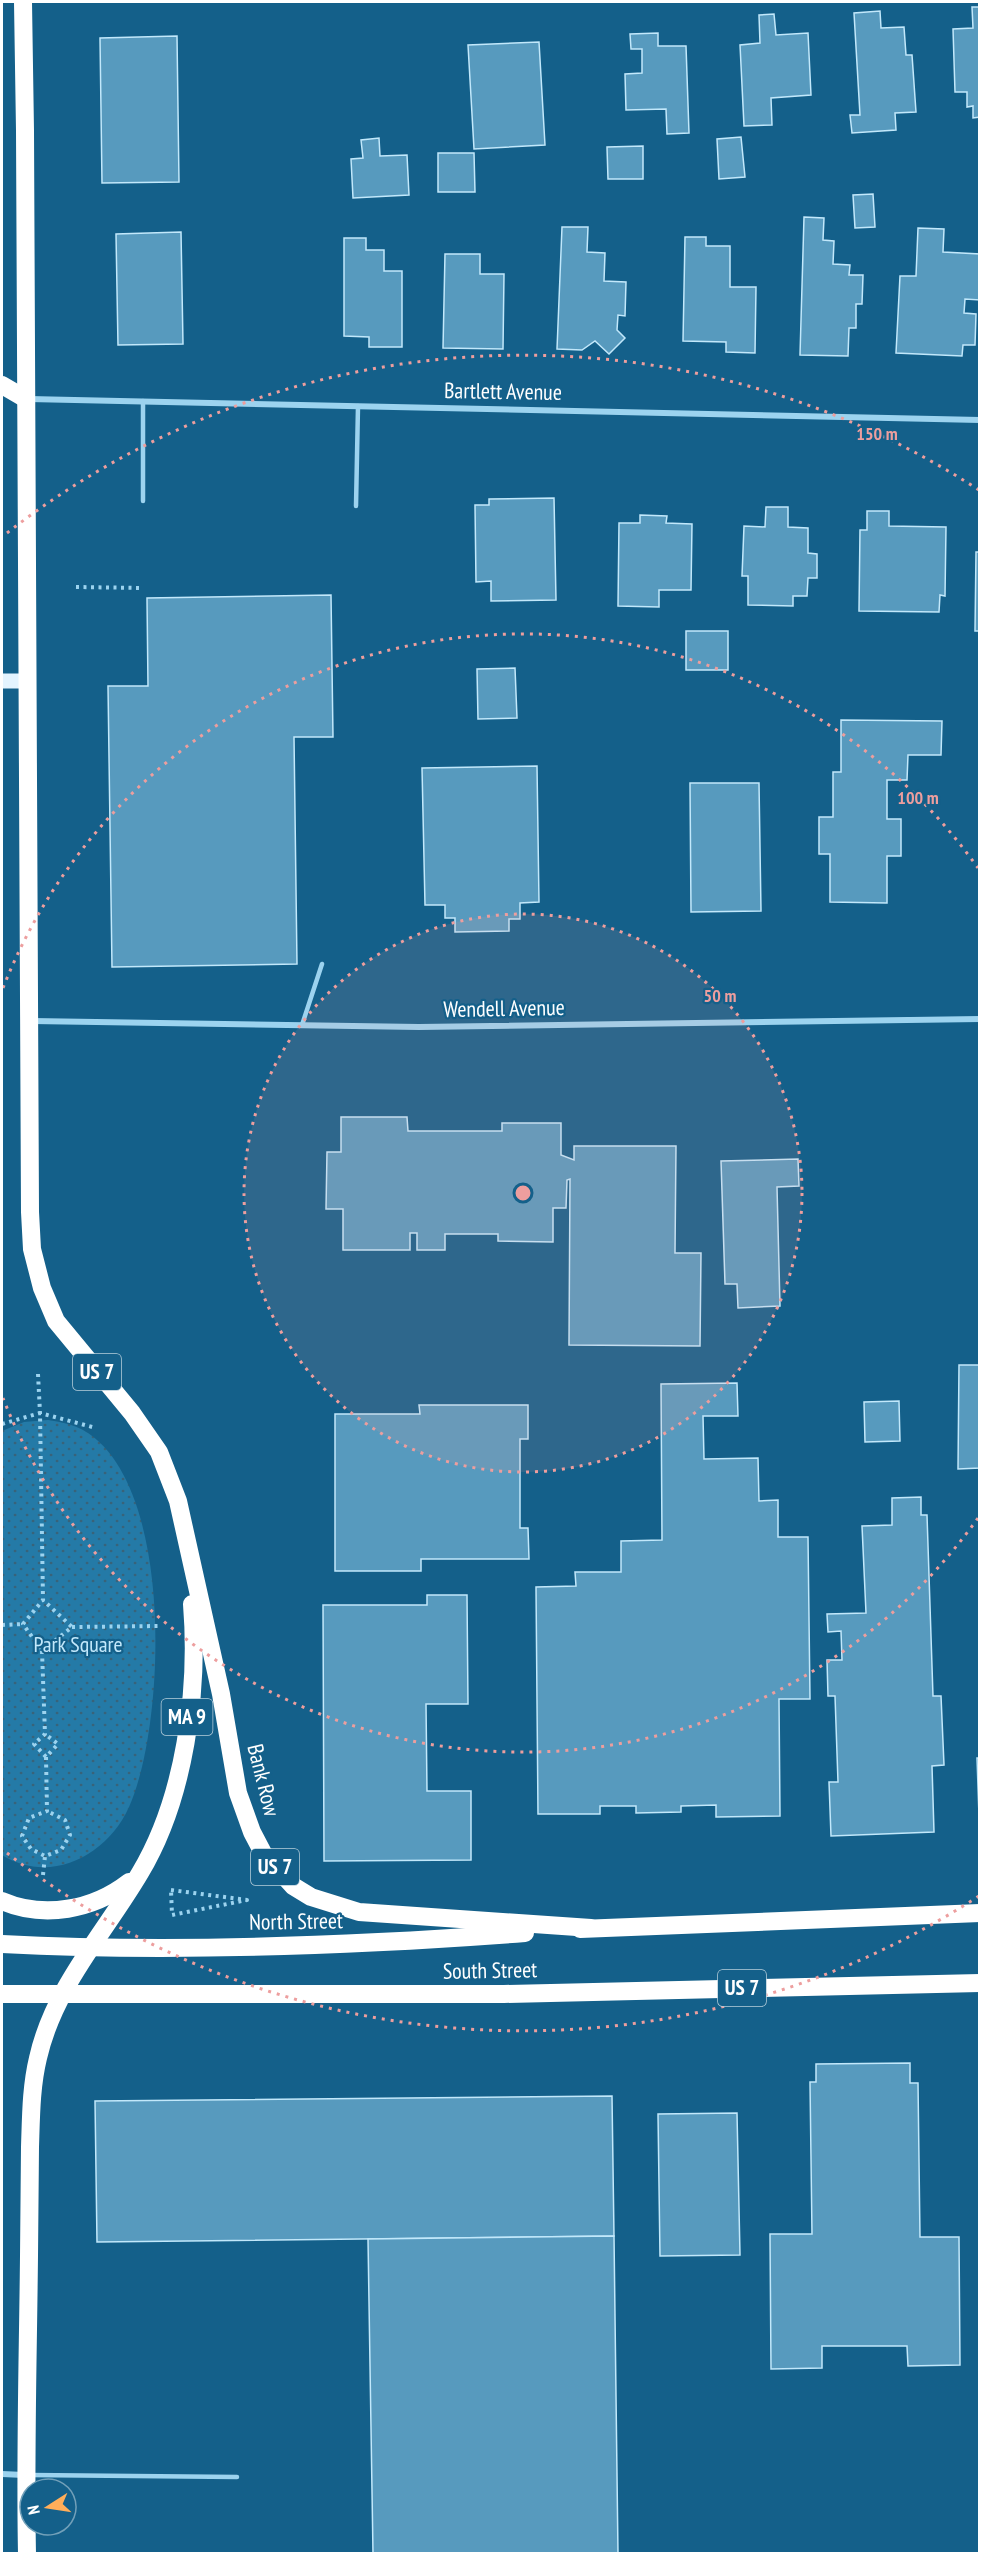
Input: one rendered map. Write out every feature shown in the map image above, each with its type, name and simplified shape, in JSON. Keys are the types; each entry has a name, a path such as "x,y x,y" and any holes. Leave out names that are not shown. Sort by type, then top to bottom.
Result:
{"highway":[{"path":"22,2 27,681"},
{"path":"2,385 26,399"},
{"name":"US 7","path":"27,681 29,1021"},
{"name":"Bank Row","path":"29,1021 30,1212 32,1249 42,1288 56,1322 132,1413 159,1452 178,1502 187,1552 221,1694 238,1792 245,1815 263,1852 293,1886 311,1897 359,1912 591,1928"},
{"name":"Bank Row","path":"62,1993 89,1948 140,1874 156,1845 167,1816 185,1735 193,1680 193,1608 187,1552"},
{"name":"Bank Row","path":"2,1900 16,1907 50,1912 85,1905 112,1896 140,1874"},
{"name":"US 7","path":"591,1928 980,1913"},
{"name":"North Street","path":"2,1944 89,1948 383,1944 591,1928"},
{"name":"South Street","path":"2,1994 169,1996 492,1994 980,1983"},
{"name":"MA 9","path":"27,2553 32,2100 38,2057 47,2026 62,1993"}],"main road":[{"path":"2,681 27,681"}],"street":[{"name":"Bartlett Avenue","path":"26,399 980,420"},
{"name":"Wendell Avenue","path":"29,1021 431,1027 980,1019"},
{"path":"2,2474 27,2475"}],"lane":[{"path":"143,401 143,501"},
{"path":"356,506 358,406"},
{"path":"302,1025 322,964"},
{"path":"27,2475 237,2477"}],"path":[{"path":"76,587 142,588"},
{"path":"2,1625 23,1624 43,1600 38,1374"},
{"path":"2,1424 40,1413 96,1428"},
{"path":"43,1600 72,1627"},
{"path":"23,1624 42,1651 45,1734 34,1744 46,1757 47,1810"},
{"path":"42,1651 72,1627 161,1626"},
{"path":"45,1734 58,1744 46,1757"},
{"path":"47,1810 65,1820 70,1835 61,1850 45,1856 31,1849 22,1836 29,1818 47,1810"},
{"path":"43,1875 45,1856"},
{"path":"171,1890 236,1899 247,1900 172,1915 171,1890"}],"green space":[{"name":"Park Square","path":"48,1420 83,1430 113,1458 134,1499 148,1550 154,1607 155,1665 150,1720 141,1769 129,1807 107,1839 92,1852 75,1861 57,1866 39,1867 20,1864 2,1855 2,1431 24,1422"}],"building":[{"path":"972,7 980,7 980,117 973,118 973,106 967,107 967,92 955,92 953,29 973,28"},
{"path":"880,11 881,28 904,27 906,55 912,55 916,112 895,113 896,130 852,133 850,115 860,115 854,13"},
{"path":"774,14 776,35 808,33 811,95 771,98 772,125 744,126 740,45 760,43 759,15"},
{"path":"658,33 658,46 686,46 689,133 667,134 666,109 626,110 625,74 642,73 642,49 631,49 630,34"},
{"path":"177,36 179,182 102,183 100,38"},
{"path":"539,42 545,145 474,149 468,45"},
{"path":"741,137 745,177 719,179 717,139"},
{"path":"379,138 380,156 407,155 409,195 353,198 351,159 363,158 361,140"},
{"path":"643,146 643,179 608,179 607,147"},
{"path":"438,153 474,153 475,192 438,192"},
{"path":"873,194 875,227 855,228 853,195"},
{"path":"804,217 824,218 823,240 834,241 833,264 850,265 849,275 863,275 862,304 856,304 856,328 849,328 848,356 800,355"},
{"path":"562,227 588,227 587,252 605,253 604,281 626,282 625,316 618,315 617,330 625,338 609,354 595,341 582,350 557,349"},
{"path":"918,228 944,229 943,252 980,254 980,300 965,299 964,313 976,314 975,345 963,345 962,356 896,353 900,276 916,276"},
{"path":"181,232 183,344 118,345 116,234"},
{"path":"685,237 706,237 706,246 730,246 730,287 756,287 755,353 726,352 726,342 683,341"},
{"path":"344,238 366,238 366,250 384,250 384,271 402,271 402,347 369,347 369,337 344,336"},
{"path":"445,254 480,254 480,274 504,274 503,349 443,348"},
{"path":"554,498 556,600 491,601 491,581 476,582 475,505 489,505 489,499"},
{"path":"766,507 788,507 788,527 808,528 808,553 817,554 817,578 808,578 807,596 793,596 793,606 748,605 748,576 742,576 744,526 765,527"},
{"path":"867,511 889,511 889,526 946,527 945,596 940,595 939,612 859,611 860,530 867,530"},
{"path":"640,515 667,516 666,523 692,524 691,590 659,590 659,607 618,606 619,523 640,523"},
{"path":"976,552 980,552 980,631 975,631"},
{"path":"331,595 333,737 294,737 297,964 112,967 108,686 148,686 147,598"},
{"path":"686,631 728,631 728,670 686,670"},
{"path":"515,668 517,718 478,719 477,669"},
{"path":"841,720 942,721 941,755 908,755 907,780 887,780 887,819 901,819 901,856 887,856 887,903 830,902 830,854 819,854 819,817 833,817 833,772 841,772"},
{"path":"537,766 539,902 520,903 520,919 509,919 509,931 455,932 455,918 445,918 445,905 425,905 422,768"},
{"path":"690,783 759,783 761,911 691,912"},
{"path":"341,1117 407,1117 408,1131 502,1131 502,1123 561,1123 561,1155 574,1160 574,1146 676,1146 675,1253 701,1253 700,1346 569,1345 570,1179 567,1180 566,1208 553,1208 553,1242 498,1241 498,1234 445,1234 445,1250 417,1250 417,1233 410,1233 410,1250 343,1250 343,1209 326,1209 327,1152 341,1152"},
{"path":"798,1159 799,1186 777,1187 780,1306 738,1308 737,1284 725,1284 721,1161"},
{"path":"959,1365 980,1365 980,1468 958,1469"},
{"path":"737,1383 738,1416 703,1416 704,1459 758,1458 759,1501 778,1500 778,1537 808,1537 810,1699 779,1699 780,1816 716,1817 716,1805 681,1806 681,1812 636,1813 636,1806 600,1806 600,1814 538,1814 536,1587 576,1586 575,1572 621,1572 621,1541 662,1540 661,1384"},
{"path":"899,1401 900,1441 865,1442 864,1402"},
{"path":"419,1405 528,1405 528,1439 520,1439 520,1528 528,1528 529,1559 421,1559 421,1571 335,1571 335,1414 420,1414"},
{"path":"921,1497 921,1515 927,1515 933,1696 941,1696 944,1765 932,1766 934,1832 831,1836 829,1782 838,1782 835,1696 828,1696 827,1660 842,1660 841,1631 828,1632 827,1614 866,1613 862,1526 892,1525 892,1498"},
{"path":"427,1595 467,1595 468,1704 426,1704 427,1791 471,1791 471,1860 324,1861 323,1605 427,1605"},
{"path":"977,1758 980,1758 980,1845"},
{"path":"910,2063 910,2083 918,2083 920,2237 959,2237 960,2365 908,2366 907,2346 822,2346 822,2368 771,2369 770,2234 812,2234 810,2082 816,2082 816,2064"},
{"path":"612,2096 614,2236 97,2242 95,2101"},
{"path":"737,2113 740,2255 660,2256 658,2114"},
{"path":"614,2236 618,2554 373,2554 368,2239"}]}
